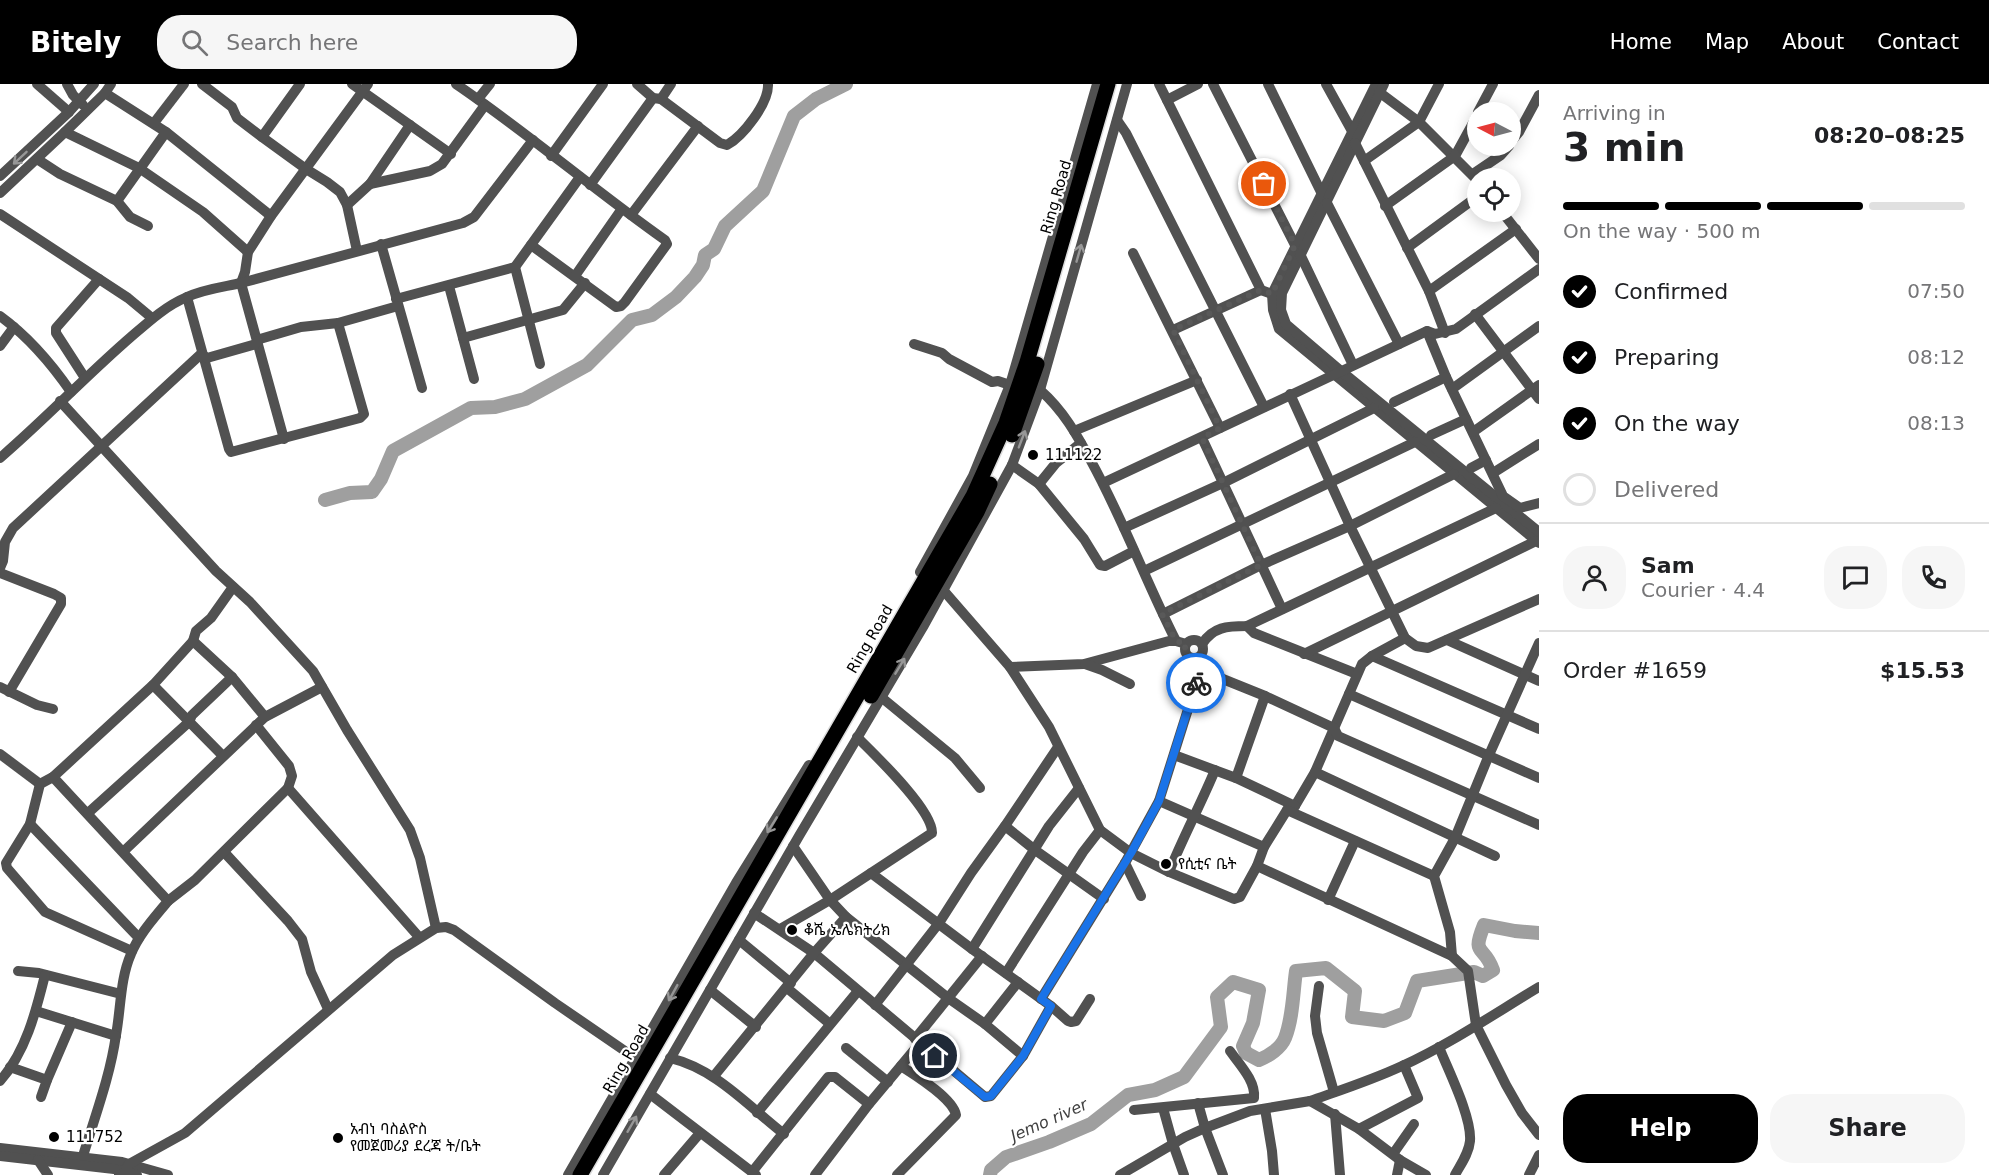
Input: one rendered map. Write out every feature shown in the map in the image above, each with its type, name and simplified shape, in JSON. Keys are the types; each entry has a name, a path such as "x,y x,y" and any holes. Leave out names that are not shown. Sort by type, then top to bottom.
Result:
{"highway":[{"name":"Ring Road","path":"579,1175 640,1061 973,496 1006,423 1027,362 1108,84"},
{"name":"Ring Road","path":"591,1175 977,512 1028,393 1118,84"}],"street":[{"path":"37,84 69,112"},
{"path":"67,84 87,110"},
{"path":"0,176 69,112 94,84"},
{"path":"154,123 184,84"},
{"path":"202,84 232,107 237,118 340,192 347,205 357,250"},
{"path":"262,137 300,84"},
{"path":"352,84 366,88 410,125 451,154"},
{"path":"456,84 665,240 667,244 621,306 616,307 531,246"},
{"path":"370,184 430,171 442,164 451,154 490,84"},
{"path":"551,156 603,84"},
{"path":"637,84 720,143 727,145 735,141 758,112 765,98 768,84"},
{"path":"590,185 657,98 671,84"},
{"path":"567,1175 640,1061 736,883 827,736 973,476 1010,385 1097,84"},
{"path":"603,1175 793,846 944,591 1011,465 1040,390 1127,84"},
{"path":"1159,84 1266,292 1279,329 1536,534"},
{"path":"1167,100 1198,84"},
{"path":"1213,84 1353,365"},
{"path":"1268,84 1398,344"},
{"path":"1326,84 1355,136 1385,206 1429,291 1445,333"},
{"path":"1364,161 1419,122 1439,84"},
{"path":"1484,102 1493,84"},
{"path":"1173,330 1216,309 1266,292 1297,250 1380,87 1467,169"},
{"path":"0,193 108,88 271,216"},
{"path":"284,439 241,283 248,252 271,216 366,88"},
{"path":"1521,128 1539,95"},
{"path":"1117,120 1126,133 1264,406"},
{"path":"347,205 370,184 410,125"},
{"path":"464,338 563,310 580,280 626,212 698,126"},
{"path":"65,132 139,168 202,212 248,252"},
{"path":"117,201 166,132"},
{"path":"1385,206 1455,156 1467,134"},
{"path":"45,135 54,143"},
{"path":"3,451 152,318 187,297 463,222 474,217 533,140"},
{"path":"1486,168 1500,156"},
{"path":"37,159 60,174 117,201 130,217 148,226"},
{"path":"201,354 207,358 256,344 260,339 301,327 338,324 449,286 515,267 580,177"},
{"path":"1407,248 1467,204"},
{"path":"0,214 128,298 152,318"},
{"path":"1510,222 1539,259"},
{"path":"1429,291 1516,229"},
{"path":"381,244 422,388"},
{"path":"1297,250 1282,293 1281,310 1286,324 1374,408 1496,508 1536,534"},
{"path":"1133,253 1220,428"},
{"path":"515,267 540,364"},
{"path":"1103,483 1427,331 1436,334 1456,329 1539,269"},
{"path":"85,378 56,333 56,328 99,279"},
{"path":"449,286 474,379"},
{"path":"187,297 228,450 234,453 360,418 364,414 338,324"},
{"path":"1473,432 1537,391 1475,314"},
{"path":"0,316 44,356 71,392"},
{"path":"1452,389 1539,326"},
{"path":"0,346 14,327"},
{"path":"1427,331 1446,377 1503,496 1520,508 1539,503"},
{"path":"914,344 942,353 992,382 998,381 1010,385"},
{"path":"0,568 3,561 2,540 13,528 201,354"},
{"path":"1394,402 1446,377"},
{"path":"1074,431 1197,380"},
{"path":"1040,390 1054,402 1081,443 1103,483 1162,614 1185,648 1187,656 1197,664 1334,728 1338,736 1539,825"},
{"path":"1290,394 1350,526 1405,638 1416,646 1428,648 1539,599"},
{"path":"60,402 216,571 250,602 313,671 410,830 420,858 436,928"},
{"path":"1124,528 1223,483 1374,408"},
{"path":"1431,435 1466,419"},
{"path":"1202,438 1282,609"},
{"path":"1144,572 1415,442"},
{"path":"1040,484 1056,462 1081,443"},
{"path":"1493,473 1539,444"},
{"path":"1471,468 1486,460"},
{"path":"1011,465 1040,484 1084,539 1100,565 1105,566 1134,551"},
{"path":"1162,614 1261,565 1350,526 1454,474"},
{"path":"1041,999 1104,900 1159,801 1196,684 1197,664 1203,653 1202,644 1207,635 1229,626 1246,626 1496,508"},
{"path":"1304,654 1392,612 1536,534"},
{"path":"0,573 61,598 61,604 5,690 53,709"},
{"path":"132,951 45,912 7,868 6,863 30,824 39,784 52,777 153,684 193,640 195,631 211,618 234,587"},
{"path":"944,591 1010,667 1037,707 1100,830 1128,858 1141,896"},
{"path":"1246,626 1254,633 1357,674"},
{"path":"1128,858 1234,899 1240,897 1257,866 1264,847 1315,772 1362,664 1405,638"},
{"path":"193,640 232,677 265,717"},
{"path":"1010,667 1084,663 1194,640 1202,644"},
{"path":"1447,640 1539,681"},
{"path":"1452,956 1450,932 1434,876 1455,838 1539,643"},
{"path":"1372,656 1539,729"},
{"path":"1084,663 1130,684"},
{"path":"88,813 189,722 192,715 232,677"},
{"path":"153,684 223,756"},
{"path":"124,851 265,717 322,687"},
{"path":"1349,694 1539,778"},
{"path":"1236,777 1266,696"},
{"path":"881,698 955,758 980,788"},
{"path":"82,1166 108,1075 121,994 132,951 139,938 168,901 195,880 288,788 292,776 289,766 256,725"},
{"path":"780,929 830,900 930,835 932,828 906,788 857,737"},
{"path":"875,1005 939,923 982,856 1058,747"},
{"path":"0,754 39,784"},
{"path":"1174,755 1236,777 1355,841 1434,876"},
{"path":"1169,872 1215,770"},
{"path":"1315,772 1495,856"},
{"path":"52,777 124,851 168,901"},
{"path":"288,788 419,938"},
{"path":"972,949 1049,826 1079,788"},
{"path":"1159,801 1264,847"},
{"path":"30,824 139,938"},
{"path":"1005,826 1104,900"},
{"path":"1006,973 1083,852 1100,830"},
{"path":"1328,900 1355,841"},
{"path":"793,846 830,900 846,917 1023,1056"},
{"path":"224,852 302,939 311,972 328,1010"},
{"path":"1257,866 1452,956 1468,971 1476,1025 1522,1113 1539,1135"},
{"path":"871,873 1018,981 1068,1021 1073,1022 1090,999"},
{"path":"754,913 814,953 985,1097 991,1096 1023,1056 1051,1006"},
{"path":"714,1076 846,917"},
{"path":"124,1170 185,1133 393,955 436,928 446,927 454,930 640,1061"},
{"path":"739,940 830,1024"},
{"path":"815,1175 901,1066 948,998 982,956"},
{"path":"18,971 45,975 121,994"},
{"path":"0,1081 24,1042 36,1011 45,975"},
{"path":"985,1024 1018,981"},
{"path":"1319,986 1316,1024 1334,1092"},
{"path":"1120,1175 1205,1128 1250,1111 1310,1101 1368,1081 1404,1065 1439,1047 1539,987"},
{"path":"710,990 756,1027"},
{"path":"757,1113 858,991"},
{"path":"36,1011 116,1036"},
{"path":"40,1097 72,1022"},
{"path":"1439,1047 1468,1120 1470,1135 1468,1150 1455,1175"},
{"path":"846,1048 888,1082"},
{"path":"1134,1110 1248,1099 1255,1096 1248,1076 1230,1051"},
{"path":"670,1058 690,1063 714,1076 784,1134"},
{"path":"1359,1129 1418,1098 1404,1065"},
{"path":"10,1066 47,1080"},
{"path":"897,1175 956,1115 954,1108 929,1085 901,1066"},
{"path":"650,1094 754,1174 828,1077 835,1077 869,1104"},
{"path":"1310,1101 1359,1129 1396,1157 1426,1175"},
{"path":"1198,1103 1223,1175"},
{"path":"1163,1108 1184,1175"},
{"path":"1265,1108 1274,1175"},
{"path":"1335,1114 1340,1175"},
{"path":"1397,1175 1396,1157 1414,1124"},
{"path":"669,1173 700,1133"},
{"path":"0,1148 82,1166"},
{"path":"1529,1175 1539,1155"},
{"path":"0,1156 168,1175"},
{"path":"38,1160 48,1175"},
{"path":"124,1170 137,1175"}],"waterway":[{"path":"325,500 350,493 372,492 381,479 393,451 471,408 495,407 525,399 587,365 632,320 652,315 676,297 695,277 703,265 705,255 714,249 725,226 763,191 794,116 816,99 846,84"},
{"name":"Jemo river","path":"990,1175 991,1170 1006,1157 1091,1124 1128,1095 1155,1090 1184,1077 1221,1027 1217,997 1233,982 1259,990 1253,1023 1243,1046 1246,1053 1259,1060 1274,1051 1285,1038 1291,1014 1296,971 1326,968 1355,991 1352,1017 1384,1021 1405,1013 1417,981 1474,972 1483,976 1493,970 1479,946 1484,925 1539,933"}],"way so far":[{"path":"1196,683 1198,669 1196,658 1187,656 1186,644 1176,641 1162,614 1261,565 1202,438 1220,428 1173,330 1261,290 1272,294 1295,245 1264,184"}],"place":[{"name":"111122","path":"1033,455"},
{"name":"የሲቲና ቤት","path":"1166,864"},
{"name":"ቆሼ ኤሌክትሪክ","path":"792,930"},
{"name":"111752","path":"54,1137"},
{"name":"አብነ ባስልዮስ የመጀመሪያ ደረጃ ት/ቤት","path":"338,1138"}],"route":[{"path":"935,1056 985,1097 991,1096 1023,1056 1051,1006 1041,999 1104,900 1159,801 1196,683"}]}
